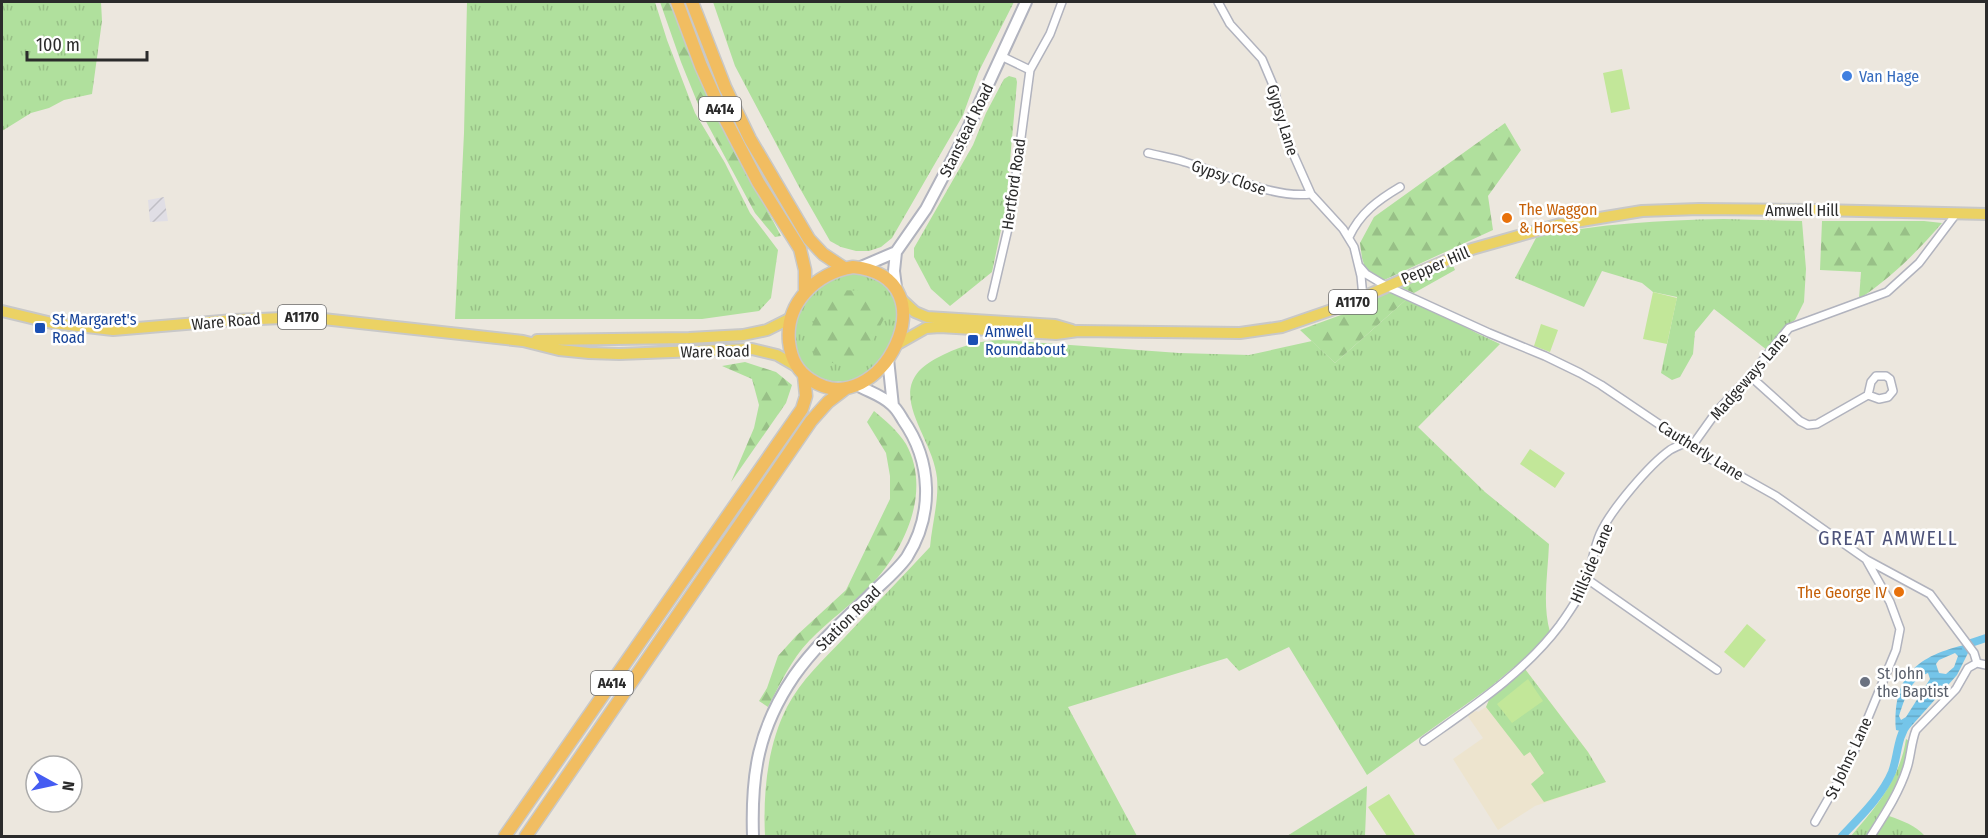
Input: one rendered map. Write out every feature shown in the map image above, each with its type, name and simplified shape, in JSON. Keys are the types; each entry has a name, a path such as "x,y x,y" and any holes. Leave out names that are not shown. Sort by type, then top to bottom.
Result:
{"highway":[{"name":"A414","path":"677,2 701,66 722,113 758,183 800,249 806,270 805,293"},
{"name":"A414","path":"692,2 724,87 750,139 809,239 823,254 844,268"},
{"path":"861,267 886,278 896,287 902,300 902,329 888,359 873,376 851,387 829,388 816,383 800,371 790,352 788,334 796,305 805,293 818,280 831,272 844,268 861,267"},
{"name":"A414","path":"505,837 802,409 806,396 800,371"},
{"name":"A414","path":"526,837 811,421 827,403 851,387"}],"main road":[{"name":"Stanstead Road","path":"896,252 926,209 944,176 1026,2"},
{"name":"Amwell Hill","path":"1617,215 1642,211 1690,209 1986,214"},
{"name":"Pepper Hill","path":"896,345 926,328 940,327 1056,334 1078,331 1214,334 1261,332 1314,317 1493,242 1557,225 1617,215"},
{"path":"861,267 896,252 894,271 896,287"},
{"name":"Pepper Hill","path":"902,300 915,312 927,316 1054,326 1078,331"},
{"name":"Ware Road","path":"2,311 52,323 113,330 234,320 305,317 523,341 743,335 767,330 791,318"},
{"name":"Ware Road","path":"523,341 560,350 619,354 752,349 777,356 800,371"},
{"path":"888,359 893,406"},
{"name":"Station Road","path":"753,837 752,804 755,767 763,735 776,707 794,677 813,652 906,558 920,532 926,502 926,476 920,450 912,432 893,406 877,394 851,387"}],"street":[{"name":"Hertford Road","path":"992,297 1011,212 1030,70 1050,34 1062,2"},
{"name":"Gypsy Lane","path":"1218,2 1230,24 1262,59 1273,85 1287,140 1311,194 1349,237 1360,267 1363,297"},
{"path":"1001,57 1030,70"},
{"name":"Gypsy Close","path":"1148,153 1184,161 1279,193 1298,196 1311,194"},
{"path":"1349,237 1359,219 1371,206 1400,187"},
{"name":"Madgeways Lane","path":"1689,444 1790,328 1887,292 1918,262 1956,214"},
{"path":"1360,267 1366,274 1386,286"},
{"name":"Cautherly Lane","path":"1386,286 1580,373 1689,444 1776,496 1867,560 1930,594 1974,653 1977,663"},
{"path":"1750,376 1800,421 1808,425 1818,424 1868,395"},
{"path":"1670,450 1672,432"},
{"name":"Hillside Lane","path":"1424,741 1519,669 1558,627 1587,579 1591,558 1601,531 1632,486 1670,450 1689,444"},
{"name":"St Johns Lane","path":"1815,822 1851,759 1896,650 1900,629 1890,602 1867,560"},
{"path":"1587,579 1716,670"},
{"path":"1871,837 1897,795 1916,730 1956,689 1968,668 1977,663 1986,665"}],"shaded area":[{"path":"164,197 168,221 150,222 148,200"},
{"path":"1525,669 1588,752 1606,782 1535,806 1498,830 1453,759 1483,738 1467,715 1486,707 1491,695"}],"green space":[{"path":"2,2 101,2 102,21 92,94 64,100 49,108 31,113 2,131"},
{"path":"467,2 655,2 695,113 725,163 750,213 778,250 771,298 759,311 702,319 455,319 464,133"},
{"path":"660,2 671,2 690,54 732,144 781,236 775,237 755,213 702,114"},
{"path":"713,2 1014,2 979,71 963,115 892,238 881,247 869,251 856,251 830,241 735,66"},
{"path":"1622,69 1630,109 1611,113 1603,73"},
{"path":"1009,76 1016,78 1017,82 1006,206 992,272 950,306 931,289 914,257 914,248 973,145 986,113 1004,79"},
{"path":"1505,123 1521,150 1488,196 1493,230 1382,281 1366,271 1360,243 1374,217"},
{"path":"1724,219 1802,221 1806,269 1804,302 1795,320 1787,325 1767,350 1714,309 1695,332 1693,354 1680,377 1672,380 1661,373 1677,297 1653,292 1642,283 1602,271 1584,307 1515,278 1537,236 1630,223"},
{"path":"1822,221 1942,223 1903,264 1859,299 1861,272 1820,270"},
{"path":"1452,263 1455,270 1414,293 1402,288 1404,284"},
{"path":"855,272 877,280 891,292 897,309 896,328 889,346 878,363 863,375 844,381 824,379 806,369 796,353 794,330 796,319 807,297 824,280"},
{"path":"835,290 872,291 887,313 866,353 843,366 816,358 808,336 818,310"},
{"path":"1388,292 1408,298 1335,363 1300,330 1349,312"},
{"path":"1653,292 1677,298 1667,344 1643,339"},
{"path":"1408,298 1500,344 1418,427 1485,492 1549,544 1546,599 1550,632 1537,648 1489,688 1367,775 1289,647 1239,671 1227,658 1068,707 1137,836 765,836 768,770 775,738 787,707 813,670 930,547 937,478 934,462 914,414 910,398 912,384 919,371 935,359 959,348 975,343 1001,340 1179,353 1249,355 1312,341 1335,363"},
{"path":"1541,324 1558,330 1550,352 1534,346"},
{"path":"745,362 776,372 792,385 786,403 731,482 754,428 759,405 752,379 722,366"},
{"path":"874,411 903,439 913,462 916,481 911,519 904,538 883,571 803,648 786,672 768,707 759,701 767,688 778,656 796,636 846,590 890,499 890,476 886,453 867,422"},
{"path":"1530,449 1565,473 1555,488 1520,464"},
{"path":"1747,624 1766,640 1744,668 1724,652"},
{"path":"1525,669 1588,752 1606,782 1544,802 1531,784 1544,773 1530,752 1524,756 1486,707 1491,695"},
{"path":"1528,679 1543,701 1512,723 1497,704"},
{"path":"1906,739 1909,741 1903,768 1883,813 1867,836 1851,836 1878,803 1893,780"},
{"path":"1367,786 1365,836 1287,836"},
{"path":"1389,794 1415,835 1387,836 1368,807"},
{"path":"1889,816 1913,826 1925,836 1875,836"}],"water":[{"path":"1973,643 1957,675 1906,732 1896,730 1899,693 1905,680 1925,660","holes":["1955,653 1958,656 1954,667 1946,674 1939,673 1936,664 1939,660","1928,673 1930,679 1906,717 1901,720 1899,716 1903,703 1912,685"]}],"waterway":[{"path":"1966,648 1971,643 1986,638"},
{"path":"1842,836 1870,806 1888,781 1904,728 1908,723"}],"place":[{"name":"Van Hage","path":"1847,76"},
{"name":"The Waggon & Horses","path":"1507,218"},
{"name":"St Margaret's Road","path":"40,328"},
{"name":"Amwell Roundabout","path":"973,340"},
{"name":"The George IV","path":"1899,592"},
{"name":"St John the Baptist","path":"1865,682"}],"district":[{"name":"GREAT AMWELL","path":"1888,538"}]}
